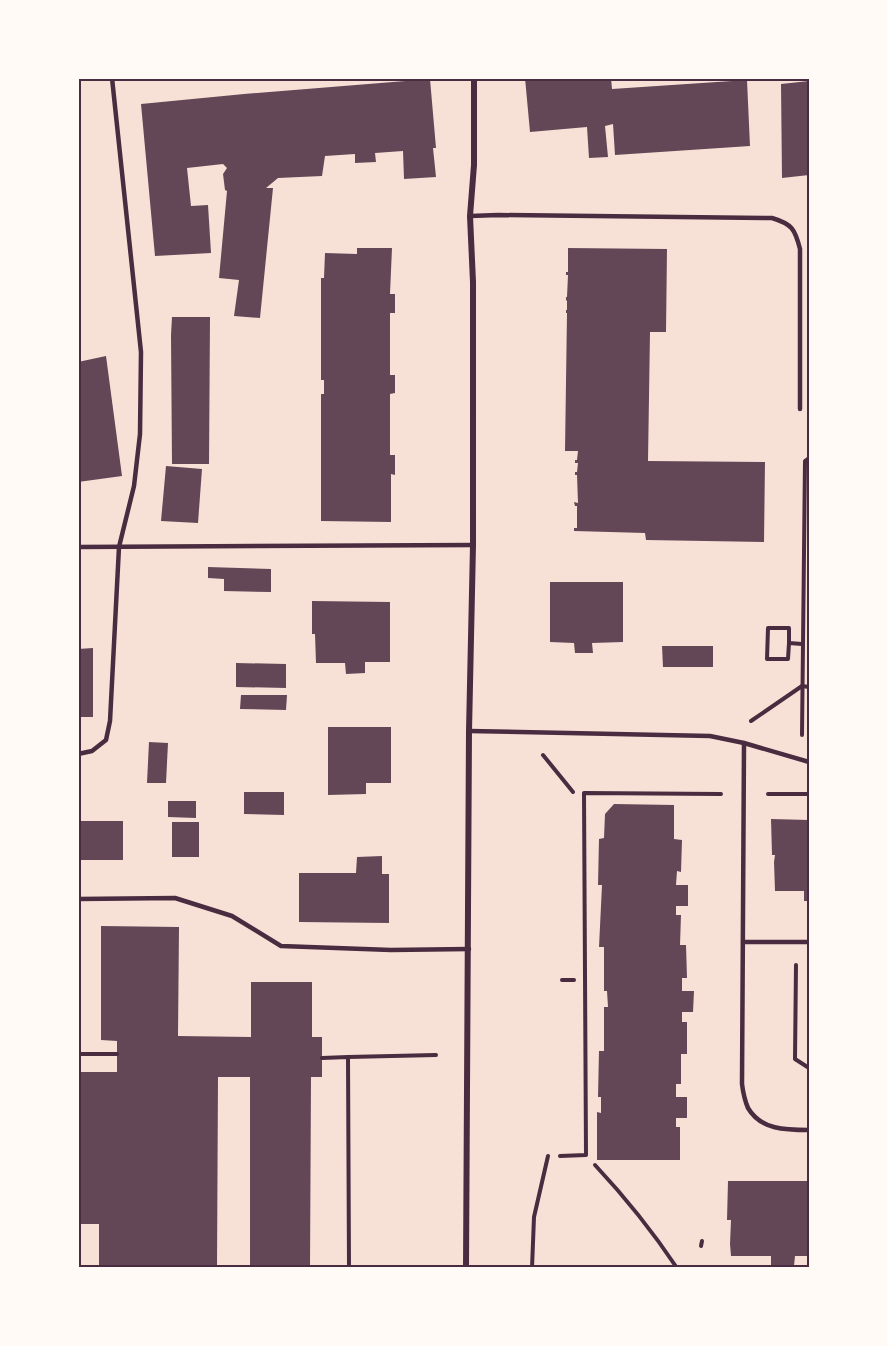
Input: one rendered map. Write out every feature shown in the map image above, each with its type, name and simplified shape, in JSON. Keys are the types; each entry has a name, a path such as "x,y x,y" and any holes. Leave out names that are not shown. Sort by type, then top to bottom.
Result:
{"street":[{"path":"466,1268 469,730 473,545 470,216 474,165 474,78"}],"lane":[{"path":"78,754 92,751 106,740 110,721 119,547 134,486 140,434 141,352 112,78"},
{"path":"470,216 772,218 785,222 796,232 800,249 800,409"},
{"path":"78,547 473,545"},
{"path":"469,730 710,736 744,743 809,762"},
{"path":"744,743 742,1084 747,1107 759,1122 782,1130 809,1130"},
{"path":"78,899 175,898 232,916 281,946 391,950 469,949"},
{"path":"742,942 809,942"}],"path":[{"path":"802,739 803,594 807,521 805,461 809,458"},
{"path":"803,594 809,595"},
{"path":"768,628 789,628 789,644 788,659 767,658 768,628"},
{"path":"789,644 802,644"},
{"path":"751,721 802,686 809,687"},
{"path":"524,732 573,792"},
{"path":"560,1156 585,1155 584,793 809,795"},
{"path":"796,942 795,1059 809,1068"},
{"path":"562,980 574,981"},
{"path":"78,1054 117,1054"},
{"path":"322,1058 435,1054"},
{"path":"348,1057 349,1268"},
{"path":"532,1268 534,1217 548,1156"},
{"path":"595,1165 636,1213 677,1268"}],"building":[{"path":"525,78 611,78 612,89 747,80 750,146 615,155 613,124 605,126 608,157 589,158 587,127 530,132"},
{"path":"430,79 436,177 404,179 403,151 375,153 376,162 355,163 355,154 325,156 322,176 278,178 266,188 273,188 260,318 234,316 239,280 219,278 227,191 223,174 227,168 223,164 187,168 191,206 208,205 211,253 155,256 141,104"},
{"path":"809,81 809,175 782,178 781,84"},
{"path":"357,248 392,248 390,294 395,294 395,313 390,313 390,375 395,375 395,393 390,394 390,455 395,455 395,475 391,474 391,522 321,521 321,394 324,394 324,380 321,380 321,278 324,278 325,253 357,254"},
{"path":"568,248 667,249 666,332 650,332 648,461 765,462 764,542 646,540 645,533 574,531 574,528 577,528 577,506 574,502 578,503 575,472 577,472 578,463 575,463 575,460 577,460 578,451 565,451"},
{"path":"172,317 210,317 209,464 172,464"},
{"path":"106,356 122,476 78,482 78,362"},
{"path":"166,466 202,469 198,523 161,521"},
{"path":"208,567 271,569 271,592 224,591 224,579 208,578"},
{"path":"550,582 623,582 623,642 592,643 593,653 575,653 574,643 550,642"},
{"path":"312,601 390,602 390,662 365,662 365,673 346,674 345,663 316,663 315,634 312,634"},
{"path":"662,646 713,646 713,667 663,667"},
{"path":"93,648 93,717 78,717 78,649"},
{"path":"236,663 286,664 286,688 236,687"},
{"path":"241,695 287,695 286,710 240,709"},
{"path":"328,727 391,727 391,783 366,783 366,794 328,795"},
{"path":"149,742 168,743 166,783 147,783"},
{"path":"244,792 284,792 284,815 244,814"},
{"path":"168,801 196,801 196,818 168,817"},
{"path":"614,804 674,805 674,839 682,840 681,872 677,871 676,885 688,885 688,906 676,906 676,915 681,915 680,945 686,945 687,978 682,978 682,991 694,991 693,1012 682,1012 682,1022 687,1022 687,1054 681,1054 681,1084 676,1084 676,1097 687,1097 687,1118 676,1118 676,1127 680,1127 680,1160 597,1160 597,1112 601,1113 601,1097 598,1097 599,1051 604,1051 604,1007 608,1007 607,991 604,991 604,947 599,947 602,885 598,885 599,839 604,838 605,814"},
{"path":"771,819 809,820 809,901 804,901 804,891 775,891 775,855 772,855"},
{"path":"79,821 123,821 123,860 80,860"},
{"path":"172,822 199,822 199,857 172,857"},
{"path":"382,856 382,874 389,874 389,923 299,922 299,873 356,873 357,857"},
{"path":"101,926 179,927 178,1036 251,1037 251,982 312,982 312,1037 322,1037 322,1077 311,1077 310,1268 250,1268 250,1077 218,1077 217,1268 99,1268 99,1224 78,1224 78,1072 117,1072 117,1041 101,1040"},
{"path":"728,1181 809,1181 809,1256 795,1256 794,1266 771,1266 771,1256 731,1256 731,1220 727,1220"}]}
